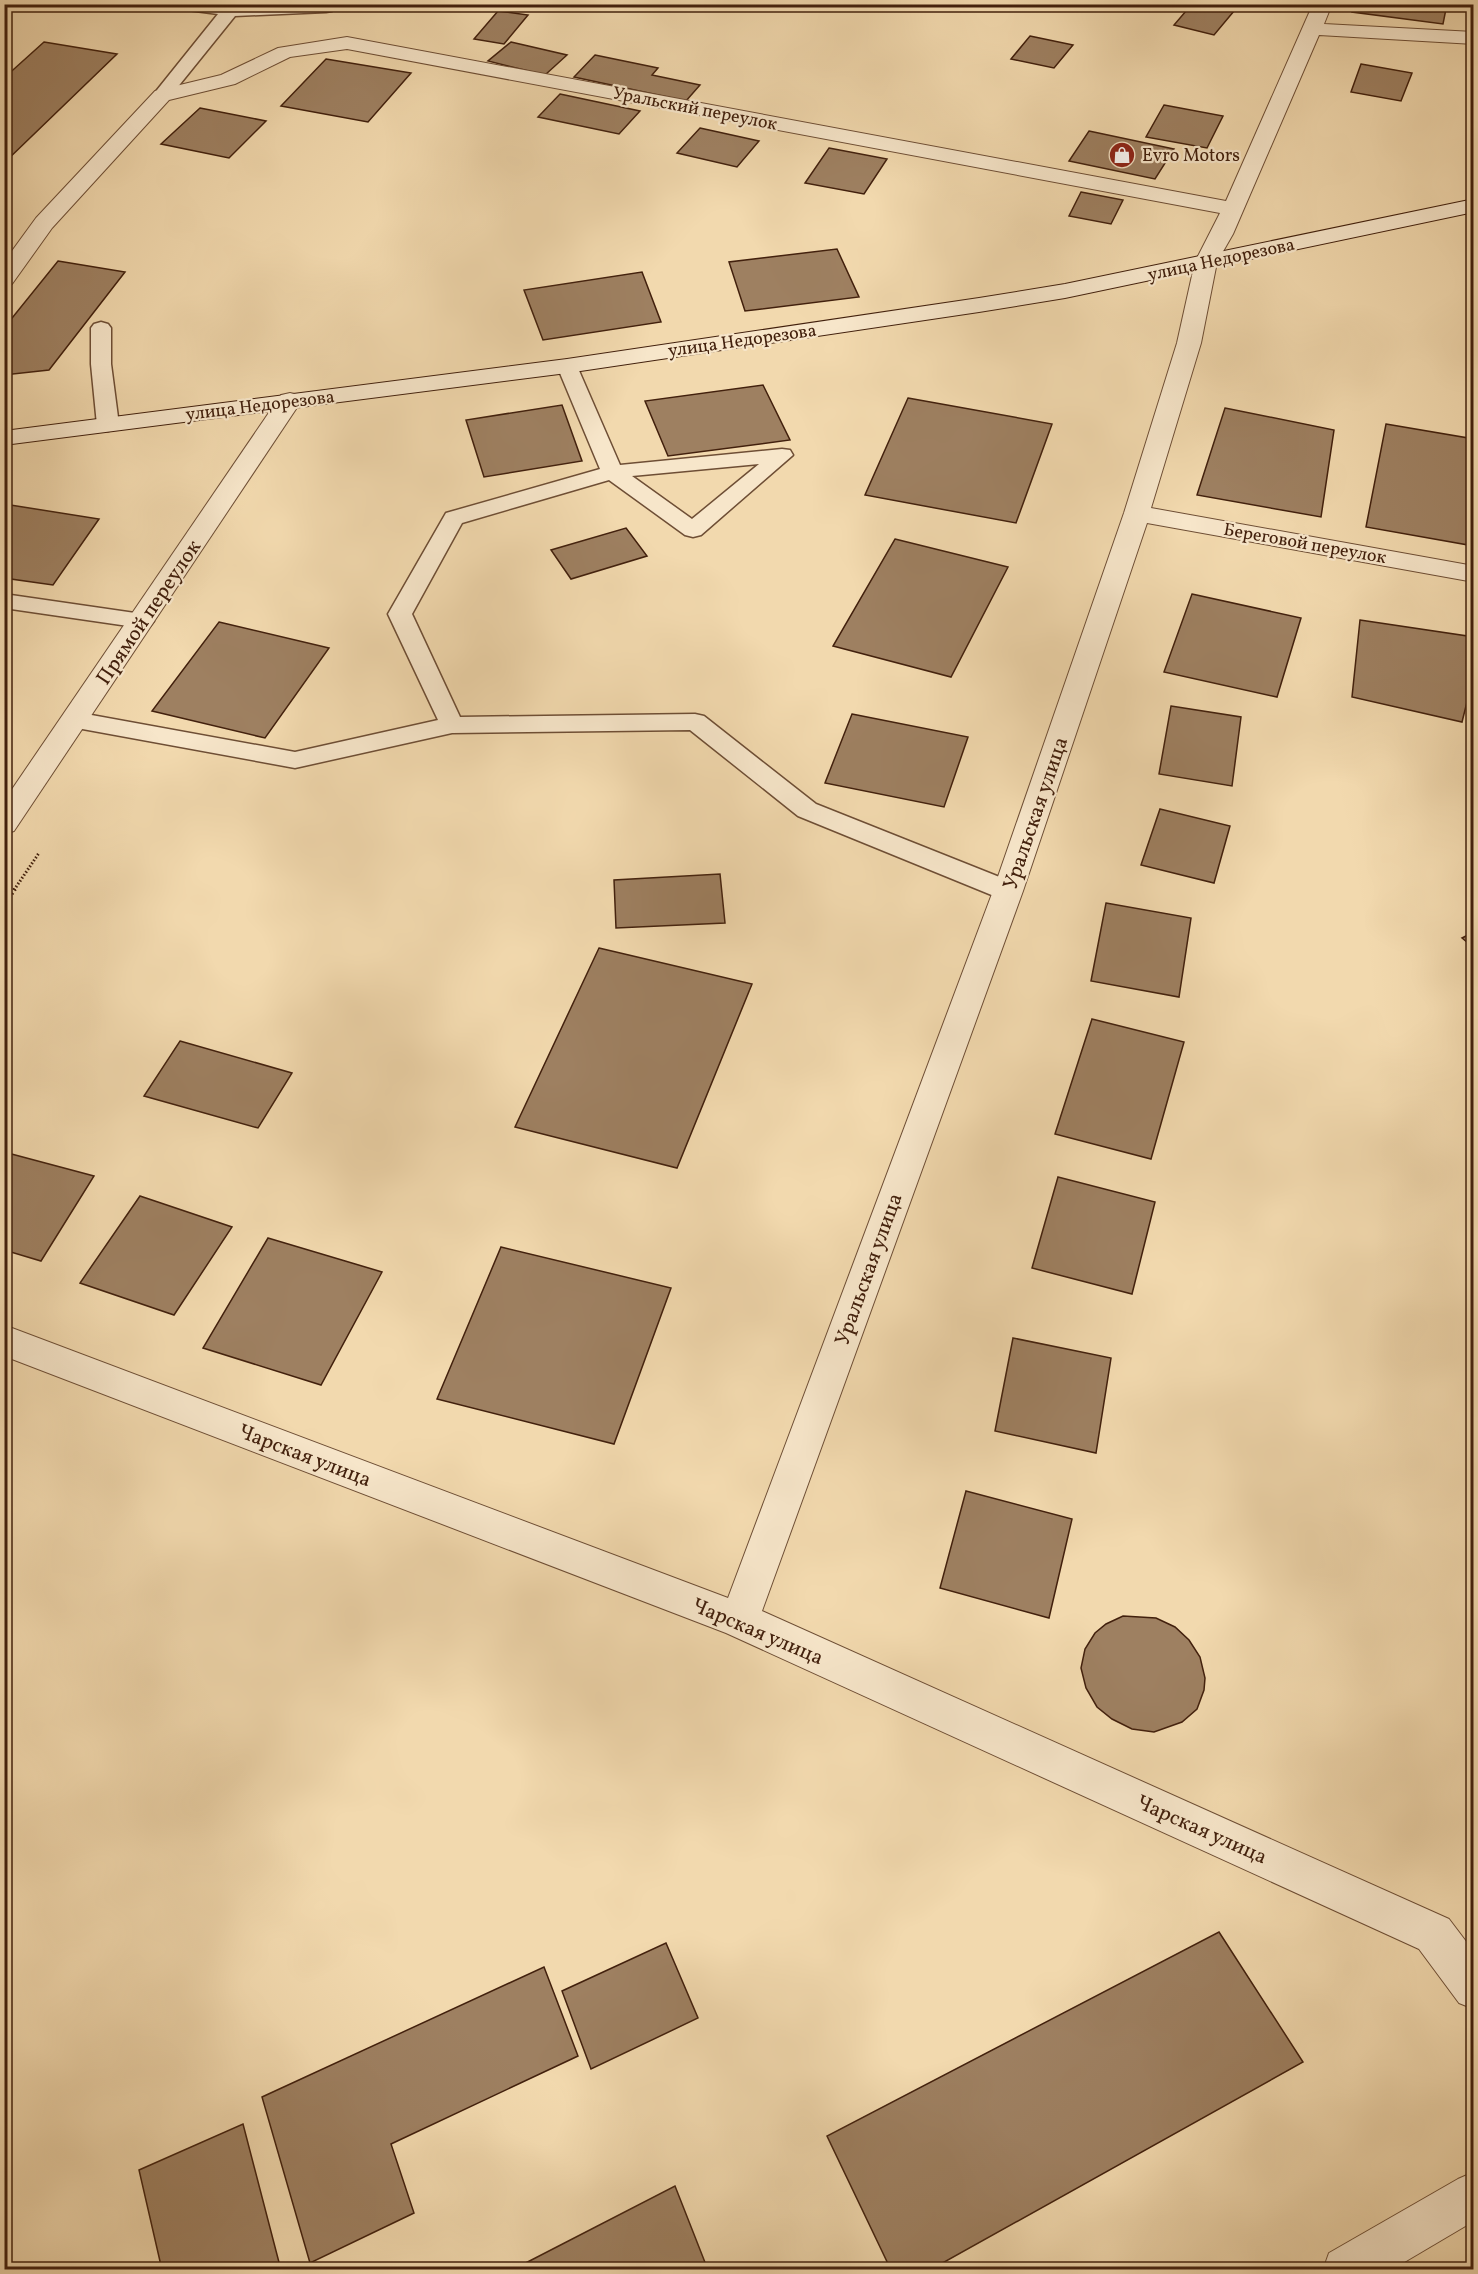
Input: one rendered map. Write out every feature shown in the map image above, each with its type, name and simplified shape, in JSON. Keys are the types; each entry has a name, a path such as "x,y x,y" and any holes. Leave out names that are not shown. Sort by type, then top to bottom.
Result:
{"street":[{"name":"Уральская улица","path":"739,1620 1008,891 1137,513 1189,343 1206,262 1312,29 1317,6"},
{"path":"1312,29 1473,38"},
{"name":"Уральский переулок","path":"162,95 228,80 285,52 347,43 1232,209"},
{"path":"4,279 44,223 162,95"},
{"name":"улица Недорезова","path":"4,438 567,366 1054,293 1473,205"},
{"name":"Прямой переулок","path":"4,824 290,400"},
{"name":"Береговой переулок","path":"1137,513 1473,574"},
{"name":"Чарская улица","path":"4,1340 739,1620 1434,1934 1473,1988"},
{"path":"1346,2270 1473,2195"}],"lane":[{"path":"180,4 230,11 326,7 330,4"},
{"path":"162,95 230,11"},
{"path":"101,328 101,364 108,425"},
{"path":"452,724 400,614 454,518 612,472 782,455 693,530 612,472 567,366"},
{"path":"4,601 142,621"},
{"path":"75,720 295,760 452,724 695,722 807,810 1008,891"}],"building":[{"path":"1192,4 1239,5 1214,35 1174,25"},
{"path":"1354,4 1447,4 1443,24 1352,12"},
{"path":"498,11 528,15 504,44 474,39"},
{"path":"1030,36 1073,45 1054,68 1011,59"},
{"path":"44,42 117,54 4,163 4,78"},
{"path":"511,42 567,55 545,75 488,61"},
{"path":"595,55 658,68 652,75 700,85 686,101 574,77"},
{"path":"326,59 411,73 368,122 281,106"},
{"path":"1361,64 1412,73 1401,101 1351,92"},
{"path":"560,94 640,111 619,134 538,117"},
{"path":"1164,105 1223,116 1207,148 1146,137"},
{"path":"200,108 266,121 229,158 161,144"},
{"path":"700,128 759,141 737,167 677,153"},
{"name":"Evro Motors","path":"1089,131 1174,149 1155,179 1069,161"},
{"path":"829,148 887,159 864,194 805,183"},
{"path":"1081,192 1123,200 1111,224 1069,216"},
{"path":"837,249 859,297 745,311 729,262"},
{"path":"58,261 125,272 49,370 4,375 4,328"},
{"path":"642,272 661,322 543,340 524,290"},
{"path":"763,385 790,440 668,456 645,401"},
{"path":"908,398 1052,424 1016,523 865,495"},
{"path":"562,405 582,461 484,477 466,420"},
{"path":"1225,408 1334,430 1321,517 1197,495"},
{"path":"1386,424 1474,439 1474,546 1366,527"},
{"path":"4,504 99,519 53,585 4,578"},
{"path":"626,528 647,556 571,579 551,550"},
{"path":"895,539 1008,567 951,677 833,646"},
{"path":"1192,594 1301,618 1277,697 1164,672"},
{"path":"1360,620 1474,637 1474,674 1462,722 1352,697"},
{"path":"219,622 329,648 265,738 152,711"},
{"path":"1171,706 1241,717 1232,786 1159,774"},
{"path":"852,714 968,737 944,807 825,783"},
{"path":"1160,809 1230,826 1214,883 1141,865"},
{"path":"720,874 725,923 616,928 614,880"},
{"path":"1106,903 1191,918 1179,997 1091,981"},
{"path":"1474,932 1474,948 1462,938"},
{"path":"599,948 752,984 677,1168 515,1127"},
{"path":"1092,1019 1184,1042 1151,1159 1055,1134"},
{"path":"180,1041 292,1073 258,1128 144,1096"},
{"path":"4,1152 94,1176 41,1261 4,1250"},
{"path":"1058,1177 1155,1202 1132,1294 1032,1268"},
{"path":"140,1196 232,1227 174,1315 80,1283"},
{"path":"268,1238 382,1272 321,1385 203,1348"},
{"path":"501,1247 671,1288 614,1444 437,1399"},
{"path":"1013,1338 1111,1358 1096,1453 995,1431"},
{"path":"966,1491 1072,1519 1049,1618 940,1588"},
{"path":"1123,1616 1156,1618 1175,1627 1189,1640 1200,1657 1205,1678 1204,1690 1197,1709 1182,1722 1154,1732 1132,1729 1112,1719 1097,1707 1086,1688 1081,1668 1085,1649 1095,1633 1106,1624"},
{"path":"1219,1932 1303,2062 930,2270 891,2270 827,2136"},
{"path":"666,1943 698,2018 591,2069 562,1991"},
{"path":"544,1967 578,2056 391,2144 414,2213 310,2263 262,2097"},
{"path":"243,2124 281,2270 162,2270 139,2170"},
{"path":"675,2186 708,2270 512,2270"}],"place":[{"name":"Evro Motors","path":"1122,155"}]}
